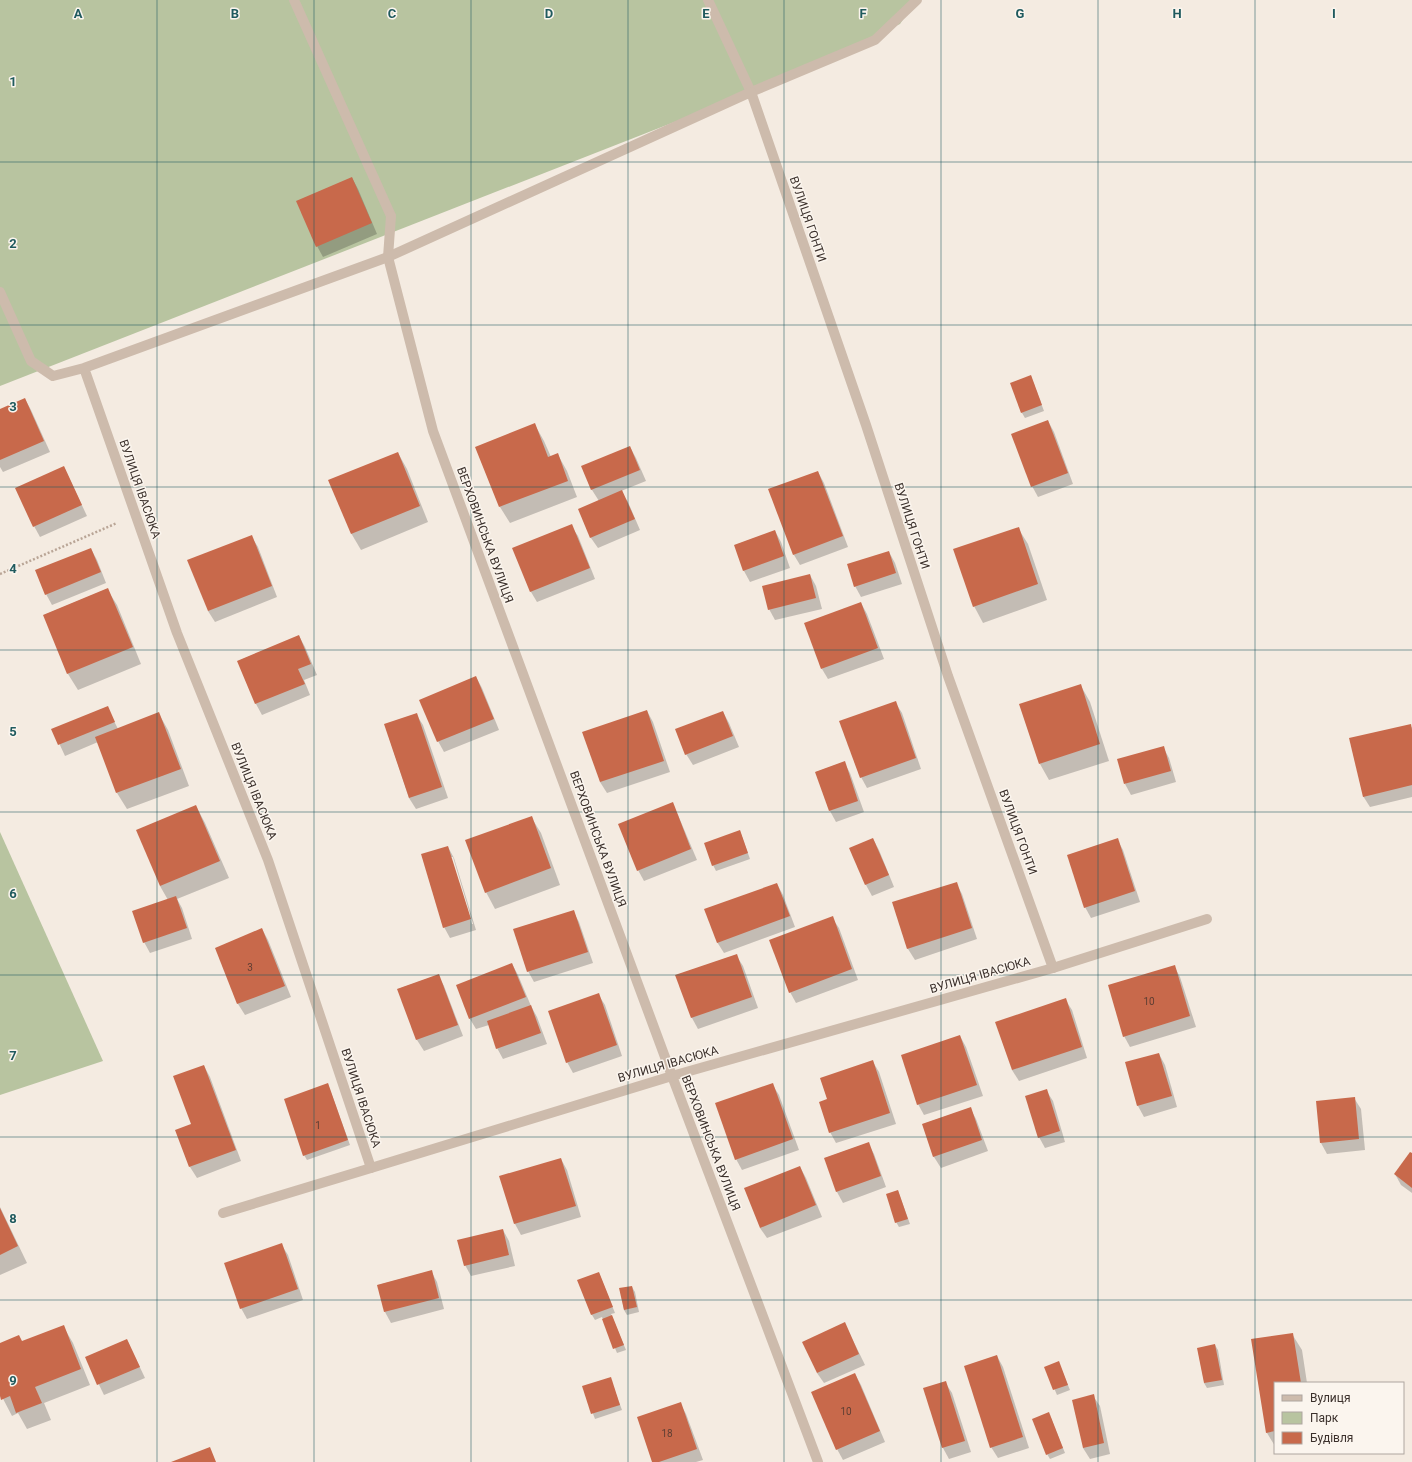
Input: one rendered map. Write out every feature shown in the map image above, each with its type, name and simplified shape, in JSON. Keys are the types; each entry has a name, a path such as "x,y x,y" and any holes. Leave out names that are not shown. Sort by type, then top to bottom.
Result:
{"street":[{"name":"ВЕРХОВИНСЬКА ВУЛИЦЯ","path":"294,0 391,216 388,256 433,431 672,1076 818,1462"},
{"name":"ВУЛИЦЯ ГОНТИ","path":"708,0 751,92 866,425 948,676 1054,968"},
{"path":"0,292 31,361 53,376 84,368 388,256 751,92 875,40 918,0"},
{"name":"ВУЛИЦЯ ІВАСЮКА","path":"84,368 177,634 268,860 371,1168 672,1076 1054,968 1207,919"},
{"path":"223,1213 371,1168"}],"path":[{"path":"0,574 136,515"}],"green space":[{"path":"0,0 916,0 900,24 751,92 0,386"},
{"path":"0,832 103,1061 0,1095"}],"building":[{"path":"352,177 372,223 316,247 296,201"},
{"path":"1031,375 1042,405 1021,413 1010,383"},
{"path":"25,398 44,441 0,460 0,409"},
{"path":"1048,420 1068,473 1031,487 1011,434"},
{"path":"535,423 548,457 558,453 568,481 499,507 475,447"},
{"path":"630,446 640,470 591,490 581,466"},
{"path":"398,452 420,506 351,534 328,480"},
{"path":"64,466 82,505 33,527 15,488"},
{"path":"818,471 843,536 793,555 768,489"},
{"path":"622,490 635,519 590,538 578,509"},
{"path":"572,524 590,568 530,592 512,548"},
{"path":"1019,527 1038,584 973,607 953,549"},
{"path":"775,530 784,556 743,571 734,545"},
{"path":"252,535 272,586 208,611 187,560"},
{"path":"91,548 101,572 45,595 35,570"},
{"path":"889,551 896,573 854,587 847,564"},
{"path":"810,574 816,598 768,610 762,586"},
{"path":"108,588 133,647 67,674 43,615"},
{"path":"861,602 878,648 821,669 804,623"},
{"path":"299,635 311,664 298,669 305,684 255,704 237,661"},
{"path":"476,676 494,719 437,742 419,700"},
{"path":"1081,684 1100,744 1039,764 1019,704"},
{"path":"896,701 916,758 860,778 839,721"},
{"path":"108,706 115,722 58,745 51,729"},
{"path":"647,710 664,761 600,782 582,732"},
{"path":"723,711 733,736 685,755 675,729"},
{"path":"159,712 181,769 116,793 95,737"},
{"path":"417,713 442,787 409,798 384,724"},
{"path":"1411,724 1412,785 1363,797 1349,738"},
{"path":"1164,746 1171,771 1124,784 1117,759"},
{"path":"845,761 858,801 829,811 815,772"},
{"path":"673,802 691,849 637,871 618,824"},
{"path":"196,805 220,861 160,886 136,830"},
{"path":"532,816 551,868 485,893 465,840"},
{"path":"740,830 748,853 712,866 704,843"},
{"path":"873,838 889,875 865,885 849,848"},
{"path":"1118,838 1135,891 1084,908 1067,855"},
{"path":"448,846 471,919 443,928 421,854"},
{"path":"957,882 972,928 907,949 892,902"},
{"path":"777,883 790,916 717,943 704,909"},
{"path":"176,896 187,928 143,943 132,911"},
{"path":"574,910 588,952 527,972 513,929"},
{"path":"833,916 852,969 789,993 769,940"},
{"path":"262,928 285,986 237,1004 215,948"},
{"path":"737,954 752,997 691,1018 675,975"},
{"path":"512,963 526,997 469,1019 456,985"},
{"path":"1175,965 1190,1016 1123,1037 1108,985"},
{"path":"439,974 458,1025 416,1040 397,989"},
{"path":"599,993 617,1045 566,1063 548,1011"},
{"path":"1066,998 1082,1047 1012,1070 995,1022"},
{"path":"531,1005 541,1033 496,1049 487,1021"},
{"path":"960,1035 977,1085 917,1105 901,1055"},
{"path":"1159,1053 1172,1096 1137,1106 1125,1062"},
{"path":"873,1060 890,1113 829,1133 819,1102 827,1099 820,1078"},
{"path":"204,1065 236,1150 189,1167 175,1130 191,1124 173,1076"},
{"path":"328,1083 348,1140 303,1156 284,1099"},
{"path":"773,1083 793,1139 735,1160 715,1103"},
{"path":"1047,1089 1060,1131 1038,1138 1025,1096"},
{"path":"1355,1097 1359,1139 1320,1143 1316,1101"},
{"path":"971,1107 982,1140 933,1157 922,1124"},
{"path":"869,1142 881,1176 836,1192 824,1158"},
{"path":"1410,1152 1412,1153 1412,1188 1394,1174"},
{"path":"561,1158 576,1206 514,1224 499,1176"},
{"path":"800,1166 816,1205 760,1228 744,1188"},
{"path":"898,1190 908,1219 895,1223 886,1194"},
{"path":"0,1208 18,1246 0,1255"},
{"path":"503,1229 509,1255 464,1266 457,1240"},
{"path":"282,1243 298,1289 240,1309 224,1263"},
{"path":"432,1270 439,1298 384,1312 377,1285"},
{"path":"599,1272 613,1307 591,1315 577,1280"},
{"path":"632,1286 637,1307 624,1310 619,1288"},
{"path":"612,1315 624,1345 613,1349 602,1319"},
{"path":"845,1322 859,1354 817,1373 802,1342"},
{"path":"64,1325 81,1369 35,1387 42,1403 16,1413 10,1396 1,1400 0,1396 0,1343 19,1335 22,1341"},
{"path":"1293,1333 1301,1382 1274,1382 1274,1431 1266,1433 1251,1339"},
{"path":"127,1339 140,1367 97,1385 85,1357"},
{"path":"1215,1344 1222,1380 1204,1383 1197,1348"},
{"path":"997,1355 1023,1437 990,1448 964,1366"},
{"path":"1059,1361 1068,1385 1053,1390 1044,1367"},
{"path":"855,1373 880,1431 836,1450 811,1392"},
{"path":"611,1377 620,1405 591,1414 582,1386"},
{"path":"946,1381 965,1441 942,1448 923,1388"},
{"path":"1094,1394 1104,1443 1083,1448 1072,1400"},
{"path":"681,1402 697,1449 659,1462 652,1462 637,1417"},
{"path":"1049,1412 1063,1448 1046,1455 1032,1419"},
{"path":"210,1447 216,1462 171,1462"}]}
